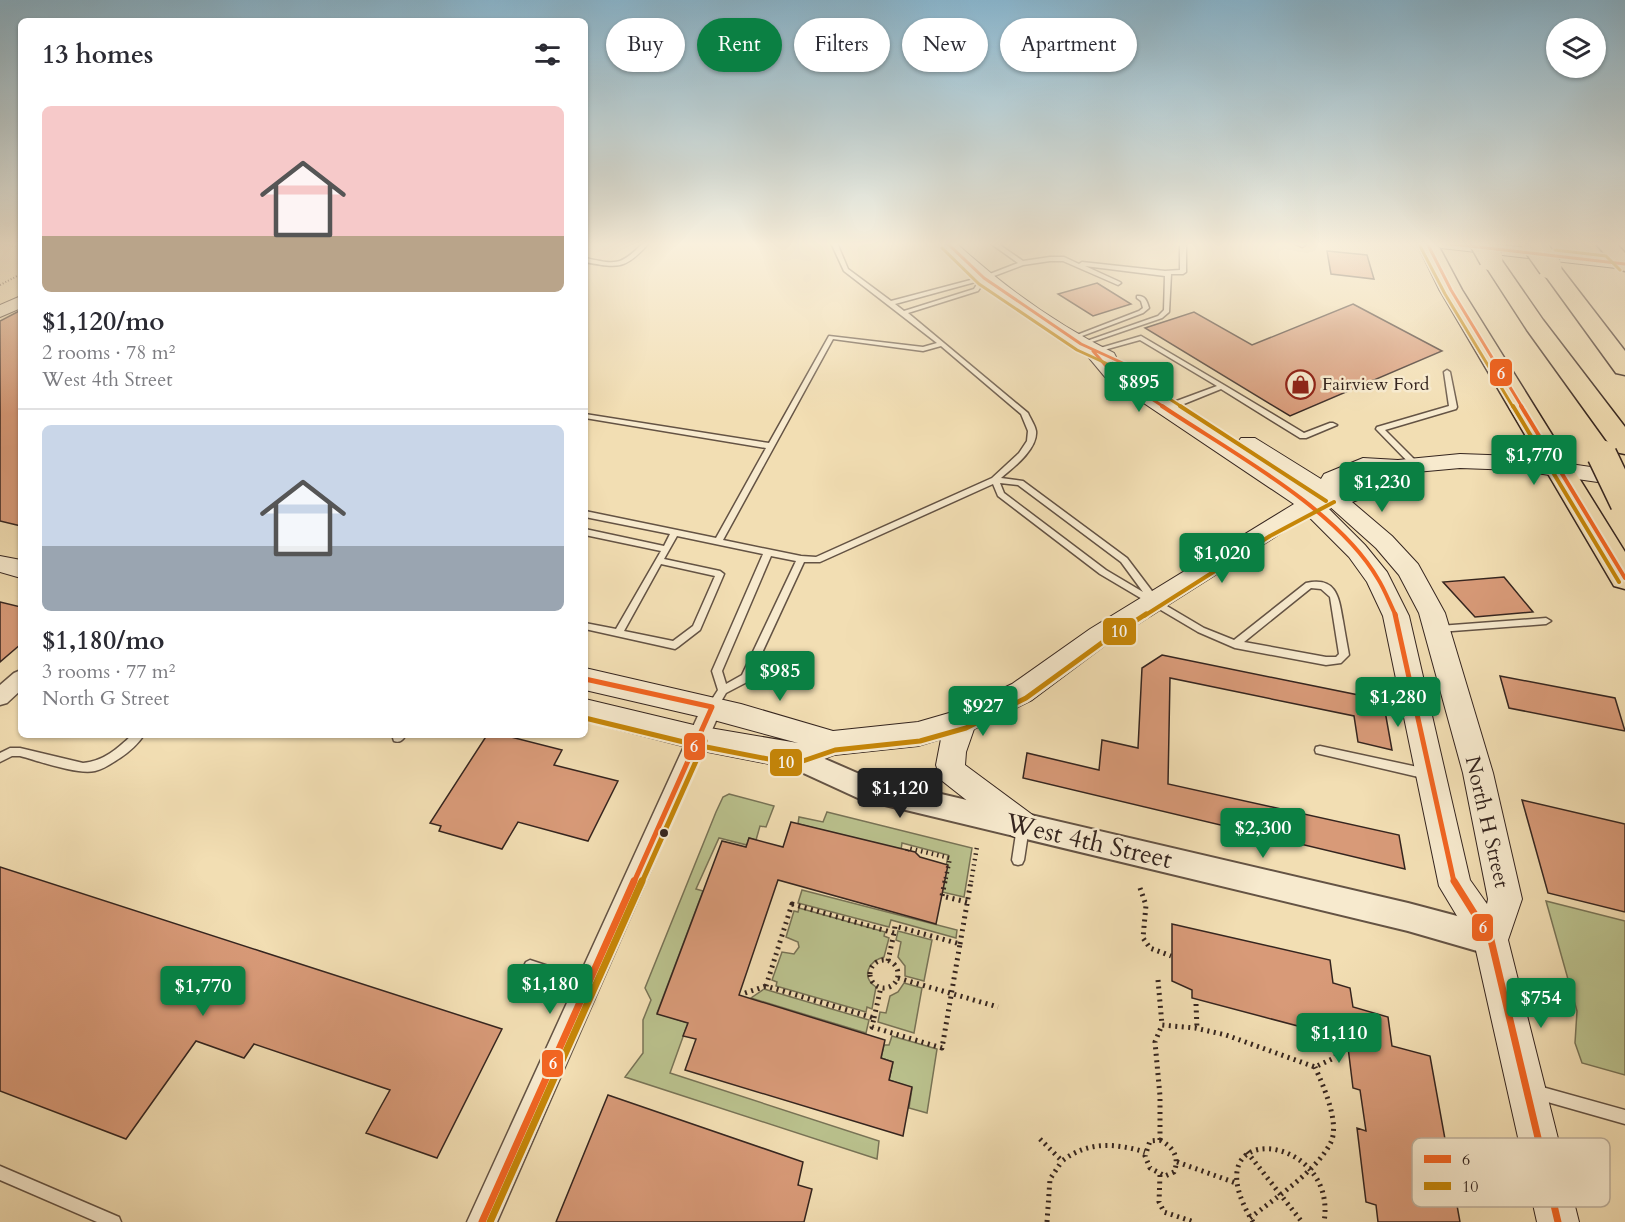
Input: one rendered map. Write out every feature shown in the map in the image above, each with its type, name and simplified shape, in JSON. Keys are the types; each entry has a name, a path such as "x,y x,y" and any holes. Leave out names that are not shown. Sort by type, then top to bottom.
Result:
{"highway":[{"path":"1457,300 1625,578"},
{"path":"1519,300 1613,443 1625,503"},
{"path":"1575,300 1625,368"}],"main road":[{"path":"1017,300 1082,344 1138,369 1176,405 1320,499"},
{"path":"588,711 698,738 795,757 833,743 918,734 963,721 1022,692 1099,636 1320,499 1355,495 1389,481 1406,465 1460,461 1557,469 1625,479"},
{"name":"North H Street","path":"1320,499 1384,542 1409,570 1432,613 1478,773 1505,898 1491,940"},
{"name":"North H Street","path":"1320,499 1378,578 1396,616 1455,886 1491,940 1538,1138"},
{"path":"0,564 18,568"},
{"path":"588,679 718,699 833,743"},
{"path":"963,721 951,758 952,771 960,780 981,792 1023,826"},
{"name":"North H Street","path":"1555,1207 1558,1222"}],"street":[{"path":"0,697 18,681"},
{"path":"482,1222 698,738 718,699"},
{"name":"West 4th Street","path":"795,757 860,787 1408,917 1491,940"}],"lane":[{"path":"588,515 801,559 818,560 995,480 1023,455 1031,441 1032,431 1024,413 886,300"},
{"path":"890,303 901,300"},
{"path":"903,313 944,300"},
{"path":"1082,344 1141,312 1146,308 1144,300"},
{"path":"1082,344 1160,318 1167,311 1167,300"},
{"path":"718,542 831,337 923,349 942,344"},
{"path":"1082,344 1141,338 1303,436 1333,424"},
{"path":"1406,465 1380,429 1453,407 1447,372"},
{"path":"1176,405 1222,386"},
{"path":"588,416 771,447"},
{"path":"995,480 1001,494 1115,579 1201,630 1235,644 1326,661 1338,660 1344,655 1334,597 1329,589 1320,584 1309,585 1235,644"},
{"path":"995,480 1020,483 1124,560 1155,602"},
{"path":"588,533 666,549"},
{"path":"618,633 675,533"},
{"path":"718,699 717,671 768,552"},
{"path":"718,699 747,678 801,559"},
{"path":"588,627 675,645 697,628 720,574 659,561"},
{"path":"1437,629 1546,621"},
{"path":"0,758 20,752 81,770 95,769 106,764 136,738"},
{"path":"1320,750 1432,775"},
{"path":"1018,860 1023,826"},
{"path":"530,966 587,984"},
{"path":"1527,1089 1625,1117"},
{"path":"0,1173 114,1222"}],"path":[{"path":"881,987 872,1027 942,1048 977,847"},
{"path":"907,851 908,848 950,858 942,896 968,902"},
{"path":"1140,888 1146,905 1143,938 1150,948 1171,956"},
{"path":"766,986 792,904 894,933"},
{"path":"888,961 895,926 960,944"},
{"path":"878,961 888,961 897,969 898,978 890,987 881,987 873,981 870,972 878,961"},
{"path":"898,978 998,1007"},
{"path":"1158,980 1158,1008 1162,1025 1155,1042 1160,1096 1160,1140"},
{"path":"745,993 766,986 874,1018"},
{"path":"1196,1004 1197,1028"},
{"path":"1162,1025 1197,1028 1266,1048 1315,1067 1331,1104 1332,1141 1308,1170 1252,1220 1239,1199 1236,1183 1239,1161 1247,1152 1264,1146 1275,1147 1296,1157 1308,1170 1324,1198 1324,1222"},
{"path":"1315,1067 1334,1058 1339,1052 1336,1034"},
{"path":"1040,1139 1062,1161"},
{"path":"1160,1140 1174,1151 1177,1162 1174,1172 1160,1175 1150,1168 1145,1152 1150,1141 1160,1140"},
{"path":"1047,1222 1050,1179 1062,1161 1070,1154 1088,1146 1121,1144 1145,1152"},
{"path":"1247,1152 1302,1222"},
{"path":"1177,1162 1236,1183"},
{"path":"1160,1175 1159,1202 1164,1212 1194,1222"}],"green space":[{"path":"729,794 774,806 766,827 760,826 756,840 749,838 747,845 719,838 696,889 703,891 657,1013 688,1023 670,1073 879,1141 877,1159 625,1077 643,1053 643,1020 651,1000 645,988 716,812 723,797"},
{"path":"827,812 972,848 964,897 942,892 948,855 902,843 901,850 798,824 799,817 823,822"},
{"path":"802,890 957,930 956,938 891,920 889,927 798,903"},
{"path":"1546,901 1625,921 1625,1075 1582,1063 1575,1043 1577,1011"},
{"path":"799,908 885,932 884,936 889,938 884,957 874,962 868,970 869,979 876,987 872,1009 867,1007 866,1012 776,986 777,982 772,980 782,952 794,954 799,947 798,942 786,937 794,911 798,912"},
{"path":"898,931 932,940 924,981 905,976 905,966 898,957 901,942 896,940"},
{"path":"904,983 922,988 914,1033 878,1022 880,1012 886,1013 890,996 898,992"},
{"path":"764,989 869,1020 866,1033 751,998"},
{"path":"892,1036 937,1049 927,1113 909,1108 912,1088 889,1080 893,1062 881,1058 884,1045 889,1045"}],"building":[{"path":"1068,300 1125,300 1131,304 1093,316"},
{"name":"Fairview Ford","path":"1353,304 1442,351 1290,416 1145,328 1194,312 1252,345"},
{"path":"18,312 18,525 0,521 0,321"},
{"path":"1504,577 1533,612 1475,617 1443,582"},
{"path":"0,602 18,606 18,647 0,662"},
{"path":"1162,655 1383,700 1392,750 1358,742 1354,716 1170,678 1168,784 1399,835 1405,869 1023,778 1027,753 1099,770 1102,740 1138,748 1142,668"},
{"path":"1500,676 1615,698 1625,731 1509,708"},
{"path":"485,738 515,738 562,750 554,765 618,781 588,841 518,822 502,849 439,831 441,826 430,823"},
{"path":"1522,800 1625,824 1625,912 1548,893"},
{"path":"791,822 915,852 920,857 948,865 936,924 778,880 739,995 885,1040 881,1058 893,1062 889,1080 912,1087 903,1136 685,1070 696,1039 683,1036 688,1023 657,1014 722,841 746,847 749,838 783,847"},
{"path":"0,867 502,1029 437,1158 366,1133 390,1090 254,1044 244,1058 196,1041 126,1139 0,1091"},
{"path":"1172,924 1330,960 1333,983 1350,988 1353,1007 1388,1017 1392,1046 1430,1056 1445,1138 1412,1138 1412,1207 1457,1207 1460,1222 1378,1222 1376,1205 1366,1202 1357,1128 1366,1131 1360,1090 1353,1088 1347,1039 1192,998 1192,990 1172,981"},
{"path":"608,1095 803,1162 798,1185 812,1189 804,1222 556,1222"}],"transit line":[{"name":"10","path":"1003,300 1077,350 1134,376 1326,501"},
{"name":"6","path":"1016,300 1081,344 1140,371"},
{"name":"10","path":"1449,300 1619,582"},
{"name":"6","path":"1457,300 1625,578"},
{"name":"6","path":"1093,351 1112,373 1310,504 1357,551 1378,578 1396,616 1455,886 1491,940 1538,1138"},
{"name":"10","path":"588,719 696,745 794,764 835,750 920,741 966,728 1026,698 1103,642 1270,536 1334,502"},
{"name":"6","path":"482,1222 712,707 588,680"},
{"name":"10","path":"490,1222 705,741"},
{"name":"6","path":"1554,1207 1558,1222"}],"place":[{"name":"Fairview Ford","path":"1301,384"}]}
